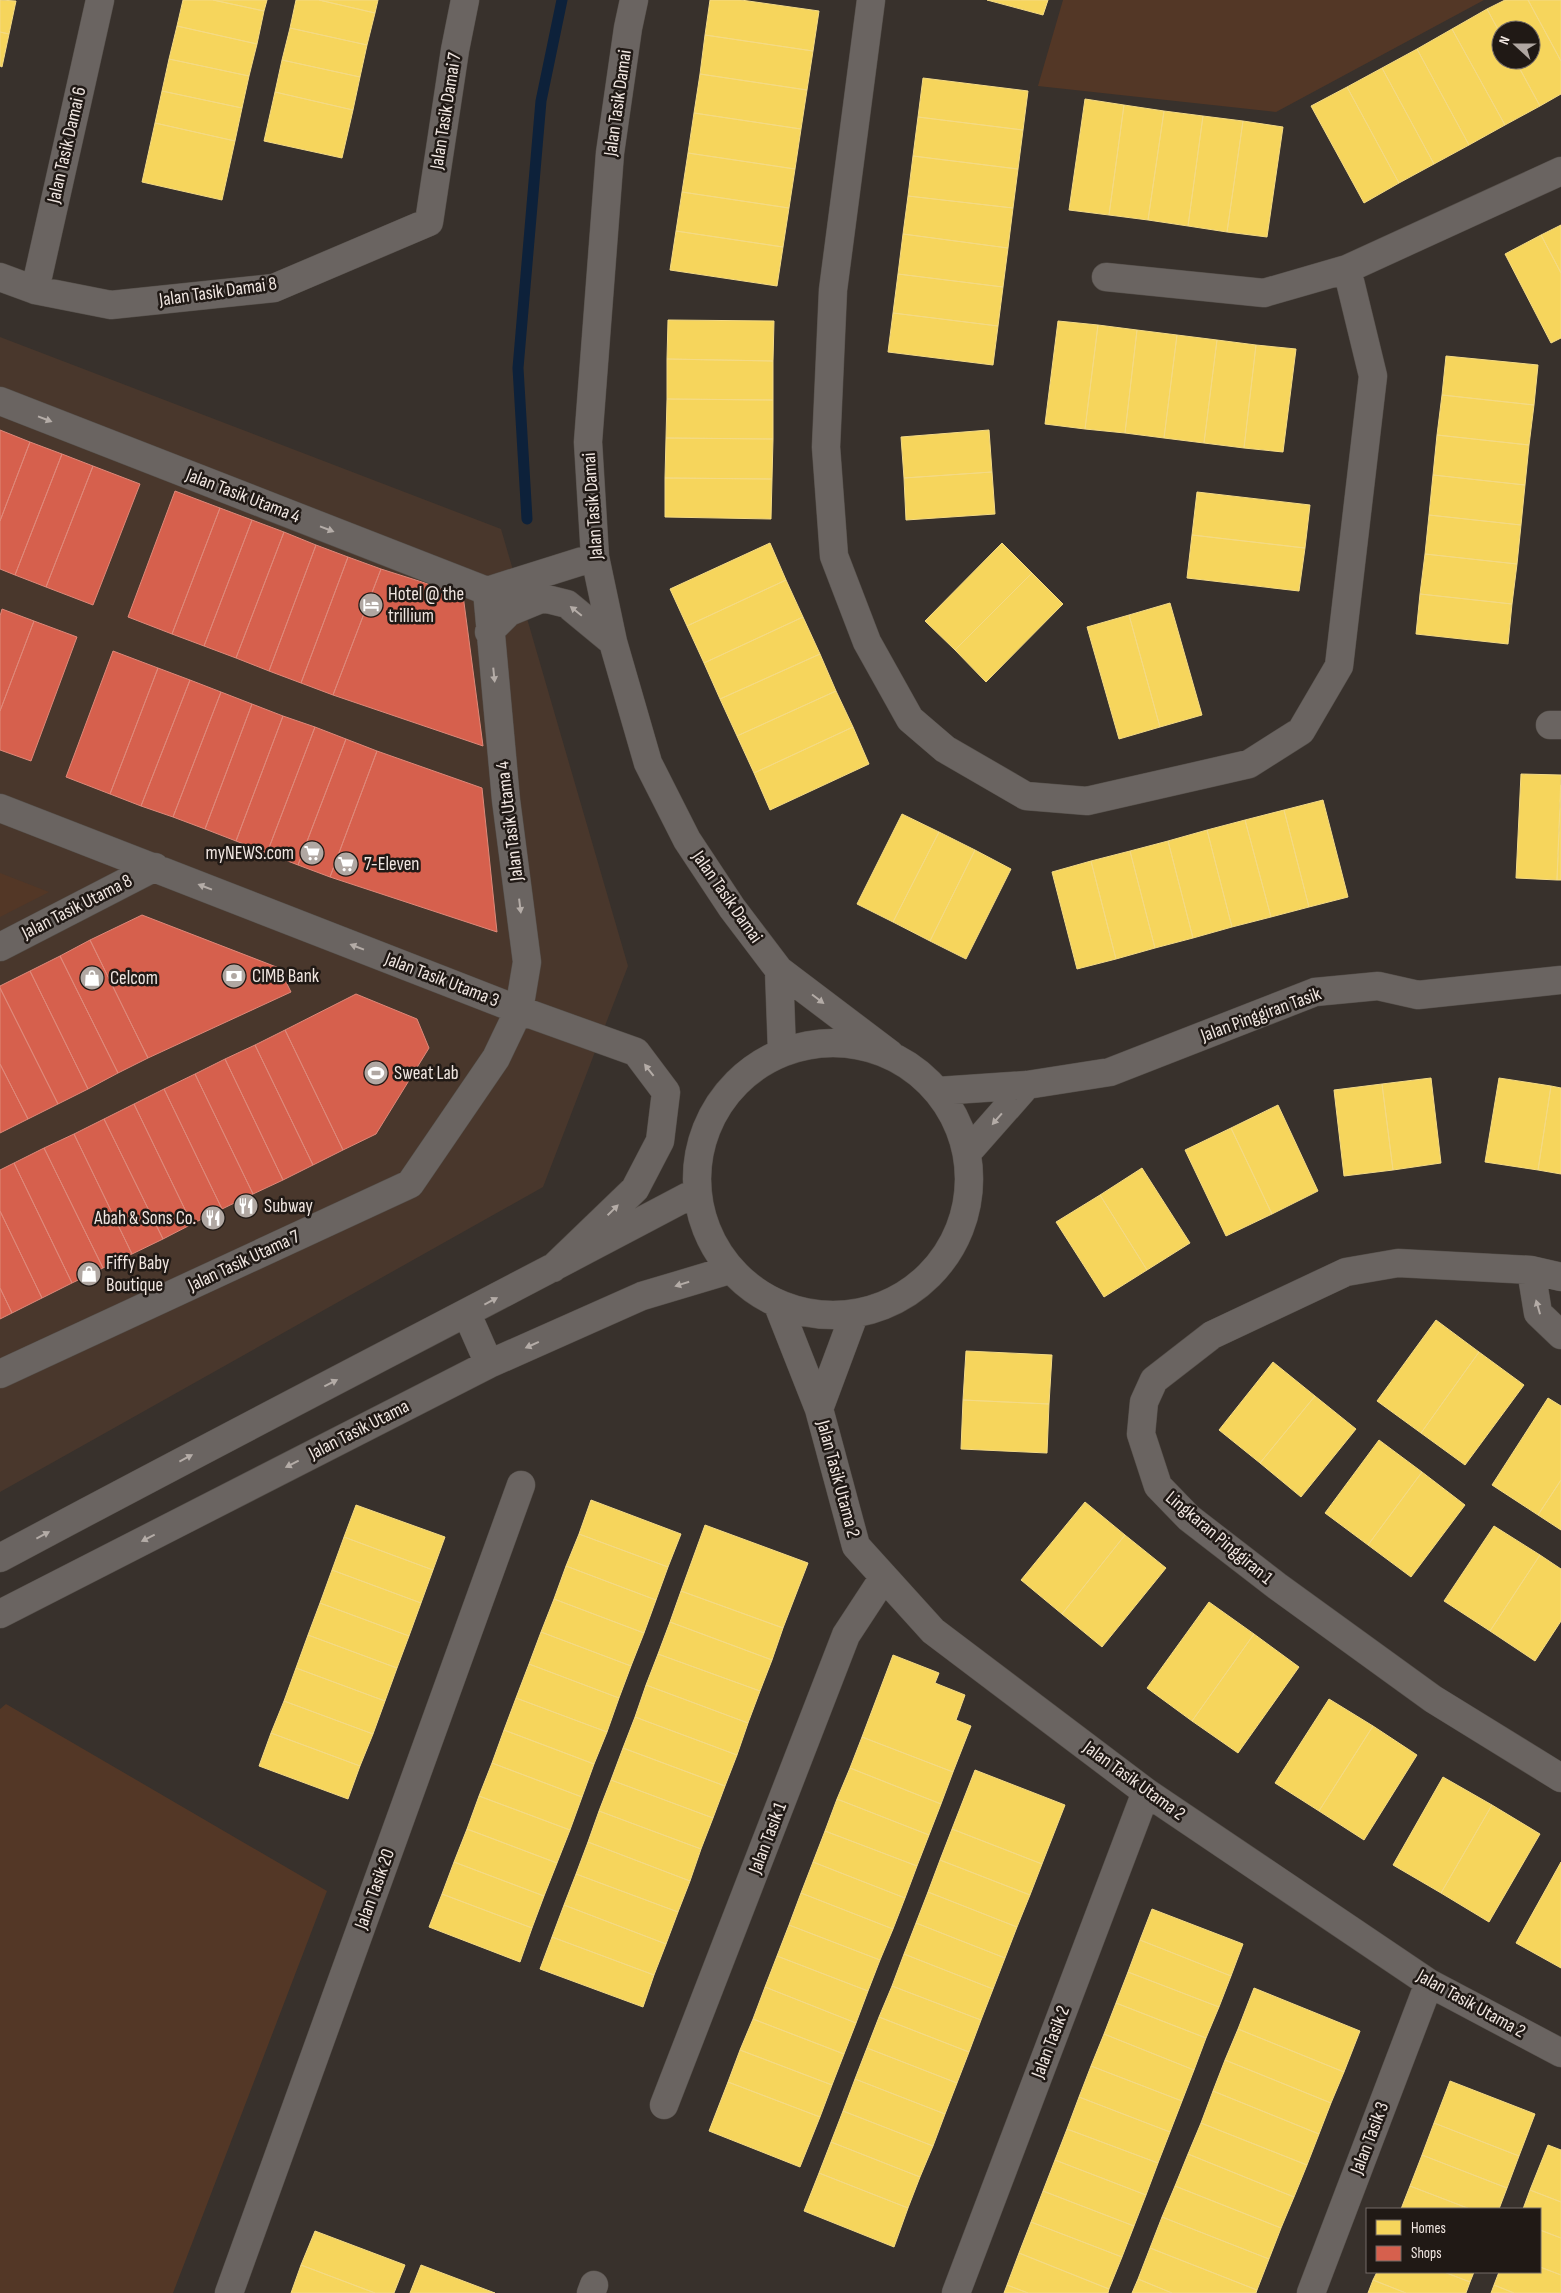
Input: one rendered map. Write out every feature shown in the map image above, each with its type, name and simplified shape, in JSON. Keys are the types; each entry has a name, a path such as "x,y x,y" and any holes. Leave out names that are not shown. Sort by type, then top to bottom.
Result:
{"street":[{"name":"Jalan Tasik Damai 6","path":"35,290 100,0"},
{"name":"Jalan Tasik Damai 7","path":"429,222 455,50 465,0"},
{"name":"Jalan Tasik Damai","path":"634,0 628,28 610,153 588,442 595,557 613,642 652,772 692,847 732,908 779,970 890,1054"},
{"path":"871,0 833,290 826,447 834,556 867,642 910,718 945,749 1026,796 1087,801 1249,764 1301,731 1339,666 1373,376 1347,269"},
{"path":"1106,278 1264,293 1347,269 1561,171"},
{"name":"Jalan Tasik Damai 8","path":"0,276 35,290 111,305 274,288 429,222"},
{"name":"Jalan Tasik Utama 4","path":"0,401 487,591 489,632 506,800 527,962 519,1010"},
{"path":"487,591 595,557"},
{"path":"489,632 509,612 543,598 567,604 613,642"},
{"name":"Jalan Tasik Utama 3","path":"0,808 519,1010 636,1052 666,1092 660,1141 635,1189 553,1268"},
{"name":"Jalan Tasik Utama 8","path":"0,947 155,867"},
{"path":"779,970 782,1051"},
{"name":"Jalan Pinggiran Tasik","path":"938,1092 1027,1085 1110,1072 1315,992 1378,986 1418,995 1561,980"},
{"name":"Jalan Tasik Utama 7","path":"0,1374 410,1184 496,1058 519,1010"},
{"path":"818,1042 855,1043 890,1054 916,1070 938,1092 956,1121 967,1153 969,1190 961,1225 944,1258 920,1285 889,1304 854,1315 815,1316 778,1305 752,1290 729,1270 707,1234 696,1192 699,1148 715,1107 744,1074 782,1051 818,1042"},
{"path":"967,1153 1027,1085"},
{"path":"0,1558 232,1433 467,1314 696,1192"},
{"name":"Lingkaran Pinggiran 1","path":"1561,1276 1531,1270 1398,1263 1346,1272 1212,1335 1154,1380 1144,1402 1141,1434 1158,1486 1189,1518 1278,1586 1434,1699 1561,1778"},
{"name":"Jalan Tasik Utama","path":"0,1614 489,1364 642,1296 729,1270"},
{"path":"1531,1270 1538,1312 1561,1335"},
{"name":"Jalan Tasik Utama 2","path":"778,1305 819,1409 856,1546 933,1631 1146,1792 1429,1983 1561,2053"},
{"path":"467,1314 489,1364"},
{"name":"Jalan Tasik Utama 2","path":"819,1409 854,1315"},
{"name":"Jalan Tasik 20","path":"229,2293 521,1485"},
{"name":"Jalan Tasik 1","path":"664,2105 846,1635 884,1577"},
{"name":"Jalan Tasik 2","path":"956,2293 1146,1792"},
{"name":"Jalan Tasik 3","path":"1311,2293 1429,1983"}],"shaded area":[{"path":"1063,0 1484,0 1276,112 1038,86"},
{"path":"0,337 501,529 628,966 543,1187 0,1492"},
{"path":"0,873 49,892 0,917"},
{"path":"6,1704 327,1891 173,2293 0,2293 0,1709"}],"building: Homes":[{"path":"0,0 16,1 9,34 0,32"},
{"path":"183,0 213,0 264,11 257,44 177,26"},
{"path":"213,0 267,0 264,11"},
{"path":"296,0 319,0 375,13 367,45 290,28"},
{"path":"319,0 378,0 375,13"},
{"path":"710,0 741,0 819,11 813,51 705,35"},
{"path":"987,0 1048,0 1043,15"},
{"path":"1505,0 1528,0 1539,20 1493,20 1487,9"},
{"path":"1528,0 1561,0 1561,61 1541,24 1541,20 1539,20"},
{"path":"1487,9 1493,20 1491,20 1491,70 1520,70 1540,106 1505,125 1452,29"},
{"path":"1541,24 1561,61 1561,94 1540,106 1520,70 1541,70"},
{"path":"177,26 257,44 249,76 169,59"},
{"path":"290,28 367,45 360,77 282,60"},
{"path":"1452,29 1505,125 1469,145 1417,49"},
{"path":"0,32 9,34 2,67 0,66"},
{"path":"705,35 813,51 807,90 700,74"},
{"path":"1417,49 1469,145 1434,164 1382,68"},
{"path":"169,59 249,76 242,108 162,91"},
{"path":"282,60 360,77 353,110 275,92"},
{"path":"1382,68 1434,164 1399,183 1347,87"},
{"path":"700,74 807,90 801,129 694,113"},
{"path":"923,78 1028,91 1023,130 918,117"},
{"path":"1347,87 1399,183 1364,203 1311,106"},
{"path":"162,91 242,108 235,141 155,123"},
{"path":"275,92 353,110 342,158 264,141"},
{"path":"1085,99 1124,105 1109,215 1069,210"},
{"path":"1124,105 1164,111 1148,220 1109,215"},
{"path":"1164,111 1203,116 1188,226 1148,220"},
{"path":"694,113 801,129 795,169 688,153"},
{"path":"1203,116 1243,121 1227,232 1188,226"},
{"path":"918,117 1023,130 1018,169 913,156"},
{"path":"1243,121 1283,127 1267,237 1227,232"},
{"path":"155,123 235,141 222,200 142,182"},
{"path":"688,153 795,169 789,208 682,192"},
{"path":"913,156 1018,169 1013,208 908,196"},
{"path":"682,192 789,208 783,247 676,231"},
{"path":"908,196 1013,208 1008,248 903,234"},
{"path":"1561,225 1561,273 1541,235"},
{"path":"676,231 783,247 777,286 670,270"},
{"path":"903,234 1008,248 1003,287 898,274"},
{"path":"1541,235 1561,273 1561,338 1551,343 1505,254"},
{"path":"898,274 1003,287 998,326 893,313"},
{"path":"893,313 998,326 993,365 888,352"},
{"path":"668,320 774,321 773,361 667,359"},
{"path":"1058,321 1098,325 1085,429 1045,424"},
{"path":"1098,325 1137,330 1125,433 1085,429"},
{"path":"1137,330 1177,335 1164,438 1125,433"},
{"path":"1177,335 1217,340 1204,443 1164,438"},
{"path":"1217,340 1256,345 1244,448 1204,443"},
{"path":"1256,345 1296,349 1283,452 1244,448"},
{"path":"1446,356 1538,365 1534,405 1442,395"},
{"path":"667,359 773,361 773,400 667,399"},
{"path":"1442,395 1534,405 1529,445 1437,435"},
{"path":"667,399 773,400 773,439 666,438"},
{"path":"989,430 992,472 904,478 901,437"},
{"path":"1437,435 1529,445 1525,485 1433,475"},
{"path":"666,438 773,439 772,479 665,478"},
{"path":"992,472 995,514 906,520 904,478"},
{"path":"1433,475 1525,485 1521,525 1429,515"},
{"path":"665,478 772,479 771,519 665,517"},
{"path":"1197,492 1310,505 1305,548 1192,535"},
{"path":"1429,515 1521,525 1517,564 1425,554"},
{"path":"1192,535 1305,548 1299,591 1187,578"},
{"path":"770,543 786,580 687,626 670,589"},
{"path":"1002,543 1032,573 955,650 925,621"},
{"path":"1425,554 1517,564 1512,604 1420,594"},
{"path":"1032,573 1063,604 986,682 955,650"},
{"path":"786,580 803,617 704,663 687,626"},
{"path":"1420,594 1512,604 1508,644 1416,634"},
{"path":"1170,603 1202,715 1160,727 1129,615"},
{"path":"1129,615 1160,727 1119,739 1087,627"},
{"path":"803,617 820,654 720,699 704,663"},
{"path":"820,654 836,691 737,736 720,699"},
{"path":"836,691 853,727 754,773 737,736"},
{"path":"853,727 869,764 770,810 754,773"},
{"path":"1521,774 1561,775 1557,880 1516,878"},
{"path":"1561,785 1561,880 1557,880"},
{"path":"1323,800 1348,897 1309,907 1284,810"},
{"path":"1284,810 1309,907 1271,917 1245,820"},
{"path":"902,814 939,832 893,922 857,904"},
{"path":"1245,820 1271,917 1232,927 1207,830"},
{"path":"1207,830 1232,927 1193,938 1168,841"},
{"path":"939,832 975,850 930,941 893,922"},
{"path":"1168,841 1193,938 1155,948 1130,851"},
{"path":"975,850 1011,869 966,959 930,941"},
{"path":"1130,851 1155,948 1116,959 1091,861"},
{"path":"1091,861 1116,959 1077,969 1052,872"},
{"path":"1431,1078 1441,1163 1393,1170 1382,1084"},
{"path":"1499,1078 1551,1086 1538,1170 1485,1162"},
{"path":"1382,1084 1393,1170 1344,1176 1334,1090"},
{"path":"1551,1086 1561,1088 1561,1174 1538,1170"},
{"path":"1278,1105 1318,1191 1272,1214 1231,1128"},
{"path":"1231,1128 1272,1214 1226,1236 1185,1150"},
{"path":"1142,1168 1190,1243 1147,1270 1100,1195"},
{"path":"1100,1195 1147,1270 1104,1297 1056,1222"},
{"path":"1436,1320 1479,1352 1421,1433 1377,1401"},
{"path":"966,1351 1052,1355 1049,1404 963,1400"},
{"path":"1479,1352 1524,1385 1465,1465 1421,1433"},
{"path":"1273,1362 1315,1396 1260,1463 1219,1430"},
{"path":"1315,1396 1356,1429 1301,1497 1260,1463"},
{"path":"1548,1398 1561,1406 1561,1480 1538,1515 1492,1485"},
{"path":"963,1400 1049,1404 1047,1453 961,1449"},
{"path":"1379,1440 1422,1472 1368,1545 1325,1513"},
{"path":"1422,1472 1465,1505 1411,1577 1368,1545"},
{"path":"1561,1480 1561,1530 1538,1515"},
{"path":"591,1500 681,1534 668,1567 579,1534"},
{"path":"1085,1502 1125,1535 1062,1614 1021,1580"},
{"path":"356,1505 445,1537 433,1570 344,1537"},
{"path":"705,1525 808,1563 783,1628 681,1591"},
{"path":"1494,1526 1540,1555 1490,1631 1444,1601"},
{"path":"579,1534 668,1567 656,1600 566,1566"},
{"path":"1125,1535 1166,1568 1102,1647 1062,1614"},
{"path":"344,1537 433,1570 421,1603 332,1570"},
{"path":"1540,1555 1561,1569 1561,1621 1535,1661 1490,1631"},
{"path":"566,1566 656,1600 644,1633 554,1599"},
{"path":"332,1570 421,1603 409,1636 320,1603"},
{"path":"681,1591 783,1628 772,1660 670,1622"},
{"path":"554,1599 644,1633 631,1666 541,1632"},
{"path":"1209,1602 1254,1634 1192,1721 1147,1688"},
{"path":"320,1603 409,1636 397,1668 308,1635"},
{"path":"670,1622 772,1660 760,1691 658,1654"},
{"path":"541,1632 631,1666 619,1698 529,1664"},
{"path":"1254,1634 1299,1667 1238,1753 1192,1721"},
{"path":"308,1635 397,1668 385,1701 296,1668"},
{"path":"658,1654 760,1691 748,1723 646,1685"},
{"path":"893,1655 939,1673 935,1683 965,1695 956,1720 971,1726 953,1772 862,1737"},
{"path":"529,1664 619,1698 607,1732 516,1698"},
{"path":"296,1668 385,1701 373,1734 284,1701"},
{"path":"646,1685 748,1723 737,1755 635,1717"},
{"path":"516,1698 607,1732 594,1764 504,1730"},
{"path":"1329,1699 1373,1726 1319,1811 1275,1783"},
{"path":"284,1701 373,1734 360,1766 271,1733"},
{"path":"635,1717 737,1755 725,1786 623,1748"},
{"path":"1373,1726 1417,1755 1364,1840 1319,1811"},
{"path":"504,1730 594,1764 582,1797 492,1763"},
{"path":"271,1733 360,1766 348,1799 259,1766"},
{"path":"862,1737 953,1772 941,1804 850,1768"},
{"path":"623,1748 725,1786 713,1818 611,1780"},
{"path":"492,1763 582,1797 570,1830 479,1796"},
{"path":"850,1768 941,1804 929,1835 837,1799"},
{"path":"975,1770 1065,1805 1042,1864 952,1829"},
{"path":"1443,1777 1492,1805 1441,1893 1393,1865"},
{"path":"611,1780 713,1818 701,1849 599,1811"},
{"path":"479,1796 570,1830 557,1863 467,1829"},
{"path":"837,1799 929,1835 917,1866 825,1831"},
{"path":"1492,1805 1540,1834 1489,1922 1441,1893"},
{"path":"599,1811 701,1849 690,1881 588,1842"},
{"path":"467,1829 557,1863 544,1896 454,1862"},
{"path":"952,1829 1042,1864 1030,1895 940,1860"},
{"path":"825,1831 917,1866 905,1898 813,1862"},
{"path":"588,1842 690,1881 678,1912 576,1874"},
{"path":"940,1860 1030,1895 1017,1927 928,1892"},
{"path":"454,1862 544,1896 532,1928 442,1894"},
{"path":"813,1862 905,1898 893,1929 801,1893"},
{"path":"1561,1862 1561,1968 1516,1943"},
{"path":"576,1874 678,1912 666,1944 564,1905"},
{"path":"928,1892 1017,1927 1005,1958 916,1923"},
{"path":"801,1893 893,1929 880,1960 789,1925"},
{"path":"442,1894 532,1928 520,1962 429,1927"},
{"path":"564,1905 666,1944 654,1975 552,1937"},
{"path":"1152,1909 1243,1944 1231,1976 1140,1940"},
{"path":"916,1923 1005,1958 993,1989 904,1954"},
{"path":"789,1925 880,1960 868,1991 777,1956"},
{"path":"552,1937 654,1975 643,2007 540,1969"},
{"path":"1140,1940 1231,1976 1219,2007 1128,1972"},
{"path":"904,1954 993,1989 981,2020 892,1986"},
{"path":"777,1956 868,1991 856,2023 765,1987"},
{"path":"1128,1972 1219,2007 1206,2038 1116,2003"},
{"path":"892,1986 981,2020 969,2052 879,2017"},
{"path":"765,1987 856,2023 844,2054 753,2019"},
{"path":"1254,1988 1360,2031 1344,2072 1238,2029"},
{"path":"1116,2003 1206,2038 1194,2070 1104,2034"},
{"path":"879,2017 969,2052 957,2083 867,2048"},
{"path":"753,2019 844,2054 832,2085 740,2050"},
{"path":"1238,2029 1344,2072 1331,2103 1225,2060"},
{"path":"1104,2034 1194,2070 1182,2101 1091,2066"},
{"path":"867,2048 957,2083 945,2114 855,2079"},
{"path":"740,2050 832,2085 820,2117 728,2082"},
{"path":"1225,2060 1331,2103 1319,2134 1213,2091"},
{"path":"1091,2066 1182,2101 1170,2132 1079,2097"},
{"path":"855,2079 945,2114 933,2146 843,2111"},
{"path":"1450,2081 1535,2114 1519,2156 1434,2123"},
{"path":"728,2082 820,2117 800,2167 709,2131"},
{"path":"1213,2091 1319,2134 1307,2165 1201,2123"},
{"path":"1079,2097 1170,2132 1158,2163 1067,2129"},
{"path":"843,2111 933,2146 920,2177 831,2142"},
{"path":"1201,2123 1307,2165 1294,2197 1188,2154"},
{"path":"1434,2123 1519,2156 1507,2188 1422,2155"},
{"path":"1067,2129 1158,2163 1146,2195 1055,2160"},
{"path":"831,2142 920,2177 908,2208 819,2173"},
{"path":"1548,2145 1561,2150 1561,2202 1530,2190"},
{"path":"1188,2154 1294,2197 1281,2228 1175,2186"},
{"path":"1422,2155 1507,2188 1499,2208 1467,2208 1410,2186"},
{"path":"1055,2160 1146,2195 1134,2226 1043,2191"},
{"path":"819,2173 908,2208 894,2247 804,2211"},
{"path":"1175,2186 1281,2228 1269,2259 1162,2217"},
{"path":"1410,2186 1467,2208 1401,2208"},
{"path":"1530,2190 1561,2202 1561,2238 1541,2230 1541,2208 1523,2208"},
{"path":"1043,2191 1134,2226 1122,2257 1031,2222"},
{"path":"1162,2217 1269,2259 1257,2290 1150,2248"},
{"path":"1031,2222 1122,2257 1109,2289 1019,2253"},
{"path":"1541,2230 1561,2238 1561,2275 1541,2267"},
{"path":"315,2231 405,2265 394,2293 375,2293 301,2265"},
{"path":"1150,2248 1257,2290 1256,2293 1172,2293 1138,2279"},
{"path":"1019,2253 1109,2289 1108,2293 1028,2293 1007,2285"},
{"path":"301,2265 375,2293 291,2293"},
{"path":"421,2265 495,2293 410,2293"},
{"path":"1541,2267 1561,2275 1561,2293 1514,2293 1494,2285 1499,2273 1541,2273"},
{"path":"1376,2273 1447,2273 1470,2282 1466,2293 1406,2293 1373,2280"},
{"path":"1447,2273 1474,2273 1470,2282"},
{"path":"1138,2279 1172,2293 1132,2293"},
{"path":"1373,2280 1406,2293 1368,2293"},
{"path":"1007,2285 1028,2293 1004,2293"},
{"path":"1494,2285 1514,2293 1491,2293"}],"building: Shops":[{"path":"0,430 30,442 0,521"},
{"path":"30,442 62,454 15,575 0,569 0,521"},
{"path":"62,454 93,466 46,587 15,575"},
{"path":"93,466 140,484 93,605 46,587"},
{"path":"175,491 220,508 172,634 128,617"},
{"path":"220,508 252,520 204,646 172,634"},
{"path":"252,520 284,532 236,658 204,646"},
{"path":"284,532 316,545 269,671 236,658"},
{"path":"316,545 348,557 301,683 269,671"},
{"path":"348,557 381,569 333,695 301,683"},
{"path":"381,569 463,595 483,746 333,695"},
{"path":"2,609 34,621 0,711 0,616"},
{"path":"34,621 77,637 31,761 0,750 0,711"},
{"path":"113,651 158,668 110,794 66,777"},
{"path":"158,668 190,680 141,806 110,794"},
{"path":"190,680 221,692 173,817 141,806"},
{"path":"221,692 252,704 205,829 173,817"},
{"path":"252,704 283,716 236,841 205,829"},
{"path":"283,716 315,727 267,853 236,841"},
{"path":"315,727 346,739 298,865 267,853"},
{"path":"346,739 377,751 330,877 298,865"},
{"path":"377,751 482,788 497,932 330,877"},
{"path":"142,915 279,968 291,992 148,1058 90,940"},
{"path":"90,940 148,1058 118,1073 60,956"},
{"path":"60,956 118,1073 88,1089 30,971"},
{"path":"30,971 88,1089 58,1104 0,988 0,986"},
{"path":"0,988 58,1104 28,1119 0,1064"},
{"path":"356,994 417,1019 429,1048 376,1134 343,1150 285,1030"},
{"path":"285,1030 343,1150 313,1165 255,1045"},
{"path":"255,1045 313,1165 283,1180 225,1059"},
{"path":"225,1059 283,1180 253,1194 195,1074"},
{"path":"0,1064 28,1119 0,1133"},
{"path":"195,1074 253,1194 222,1209 164,1089"},
{"path":"164,1089 222,1209 192,1224 134,1104"},
{"path":"134,1104 192,1224 163,1239 104,1119"},
{"path":"104,1119 163,1239 132,1254 74,1134"},
{"path":"74,1134 132,1254 103,1268 44,1148"},
{"path":"44,1148 103,1268 72,1283 14,1163"},
{"path":"14,1163 72,1283 42,1298 0,1211 0,1170"},
{"path":"0,1211 42,1298 12,1313 0,1288"},
{"path":"0,1288 12,1313 0,1319"}],"waterway":[{"path":"527,519 518,368 541,101 562,0"}],"place":[{"name":"Hotel @ the trillium","path":"371,605"},
{"name":"myNEWS.com","path":"312,853"},
{"name":"7-Eleven","path":"346,864"},
{"name":"CIMB Bank","path":"234,976"},
{"name":"Celcom","path":"92,978"},
{"name":"Sweat Lab","path":"376,1073"},
{"name":"Subway","path":"246,1206"},
{"name":"Abah & Sons Co.","path":"213,1218"},
{"name":"Fiffy Baby Boutique","path":"89,1274"}]}
